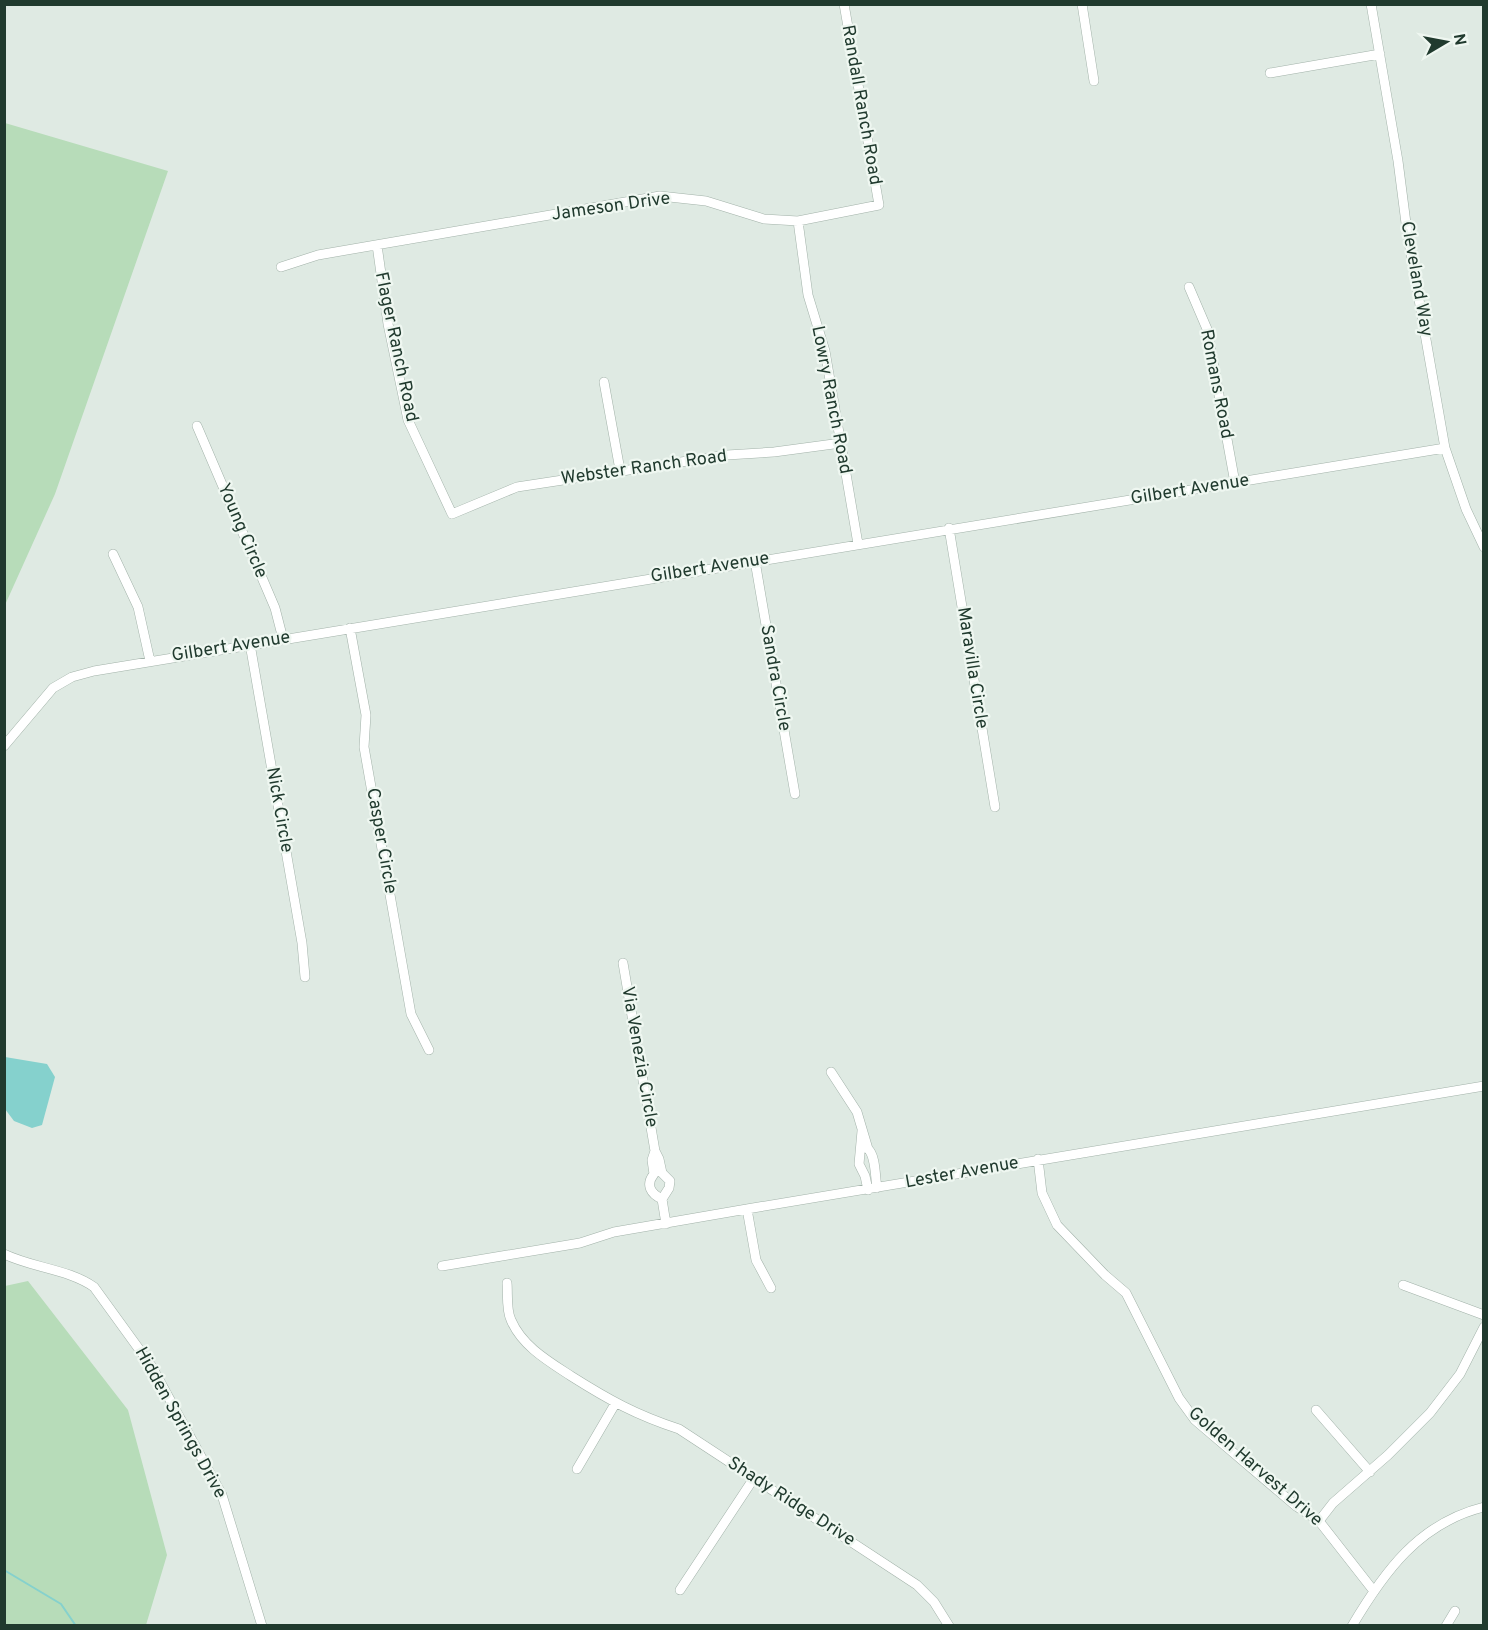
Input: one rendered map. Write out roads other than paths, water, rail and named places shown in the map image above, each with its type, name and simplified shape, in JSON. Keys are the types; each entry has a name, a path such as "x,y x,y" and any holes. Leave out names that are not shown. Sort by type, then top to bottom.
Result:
{"street":[{"name":"Randall Ranch Road","path":"844,4 879,205"},
{"path":"1082,4 1094,81"},
{"name":"Cleveland Way","path":"1371,4 1398,161 1407,231 1445,448 1466,508 1484,547"},
{"path":"1270,73 1380,54"},
{"name":"Jameson Drive","path":"281,267 318,255 660,196 706,201 764,219 798,221 879,205"},
{"name":"Lowry Ranch Road","path":"798,221 808,295 825,351 858,544"},
{"name":"Flager Ranch Road","path":"376,245 388,324 408,420 452,514"},
{"name":"Romans Road","path":"1189,287 1207,329 1235,483"},
{"path":"604,382 620,470"},
{"name":"Young Circle","path":"197,426 275,608 282,639"},
{"name":"Webster Ranch Road","path":"452,514 517,487 727,454 774,452 841,443"},
{"name":"Gilbert Avenue","path":"4,746 53,688 72,677 94,671 949,528 1445,448"},
{"name":"Maravilla Circle","path":"949,528 995,807"},
{"path":"113,554 138,607 150,661"},
{"name":"Sandra Circle","path":"754,561 795,794"},
{"name":"Casper Circle","path":"350,628 366,715 364,747 411,1014 429,1050"},
{"name":"Nick Circle","path":"250,644 302,943 305,976"},
{"name":"Via Venezia Circle","path":"623,963 655,1151 662,1173 670,1181 669,1188 662,1199 666,1224"},
{"path":"831,1072 857,1112 868,1149 875,1160 872,1189"},
{"name":"Lester Avenue","path":"442,1266 580,1243 614,1232 747,1209 1484,1086"},
{"path":"862,1131 859,1164 872,1189"},
{"name":"Via Venezia Circle","path":"655,1151 652,1160 654,1174 649,1186 652,1192 662,1199"},
{"name":"Golden Harvest Drive","path":"1038,1159 1042,1194 1057,1225 1126,1293 1179,1398 1195,1420 1296,1506 1318,1521 1373,1590"},
{"path":"747,1209 756,1260 771,1288"},
{"name":"Hidden Springs Drive","path":"4,1254 32,1265 83,1279 94,1287 152,1367 222,1495 262,1626"},
{"name":"Shady Ridge Drive","path":"507,1283 510,1319 524,1341 540,1356 615,1404 652,1421 679,1429 754,1478 917,1586 934,1602 949,1626"},
{"path":"1403,1285 1484,1315"},
{"path":"1318,1521 1333,1503 1370,1472 1430,1413 1460,1374 1484,1327"},
{"path":"577,1469 615,1404"},
{"path":"1316,1410 1370,1472"},
{"path":"680,1590 754,1478"},
{"path":"1352,1626 1373,1590 1404,1552 1445,1522 1471,1510 1484,1507"},
{"path":"1446,1626 1455,1611"}],"water":[{"path":"5,1057 47,1064 55,1077 42,1125 32,1128 14,1121 5,1109"}],"waterway":[{"path":"4,1570 61,1604 76,1626"}]}
